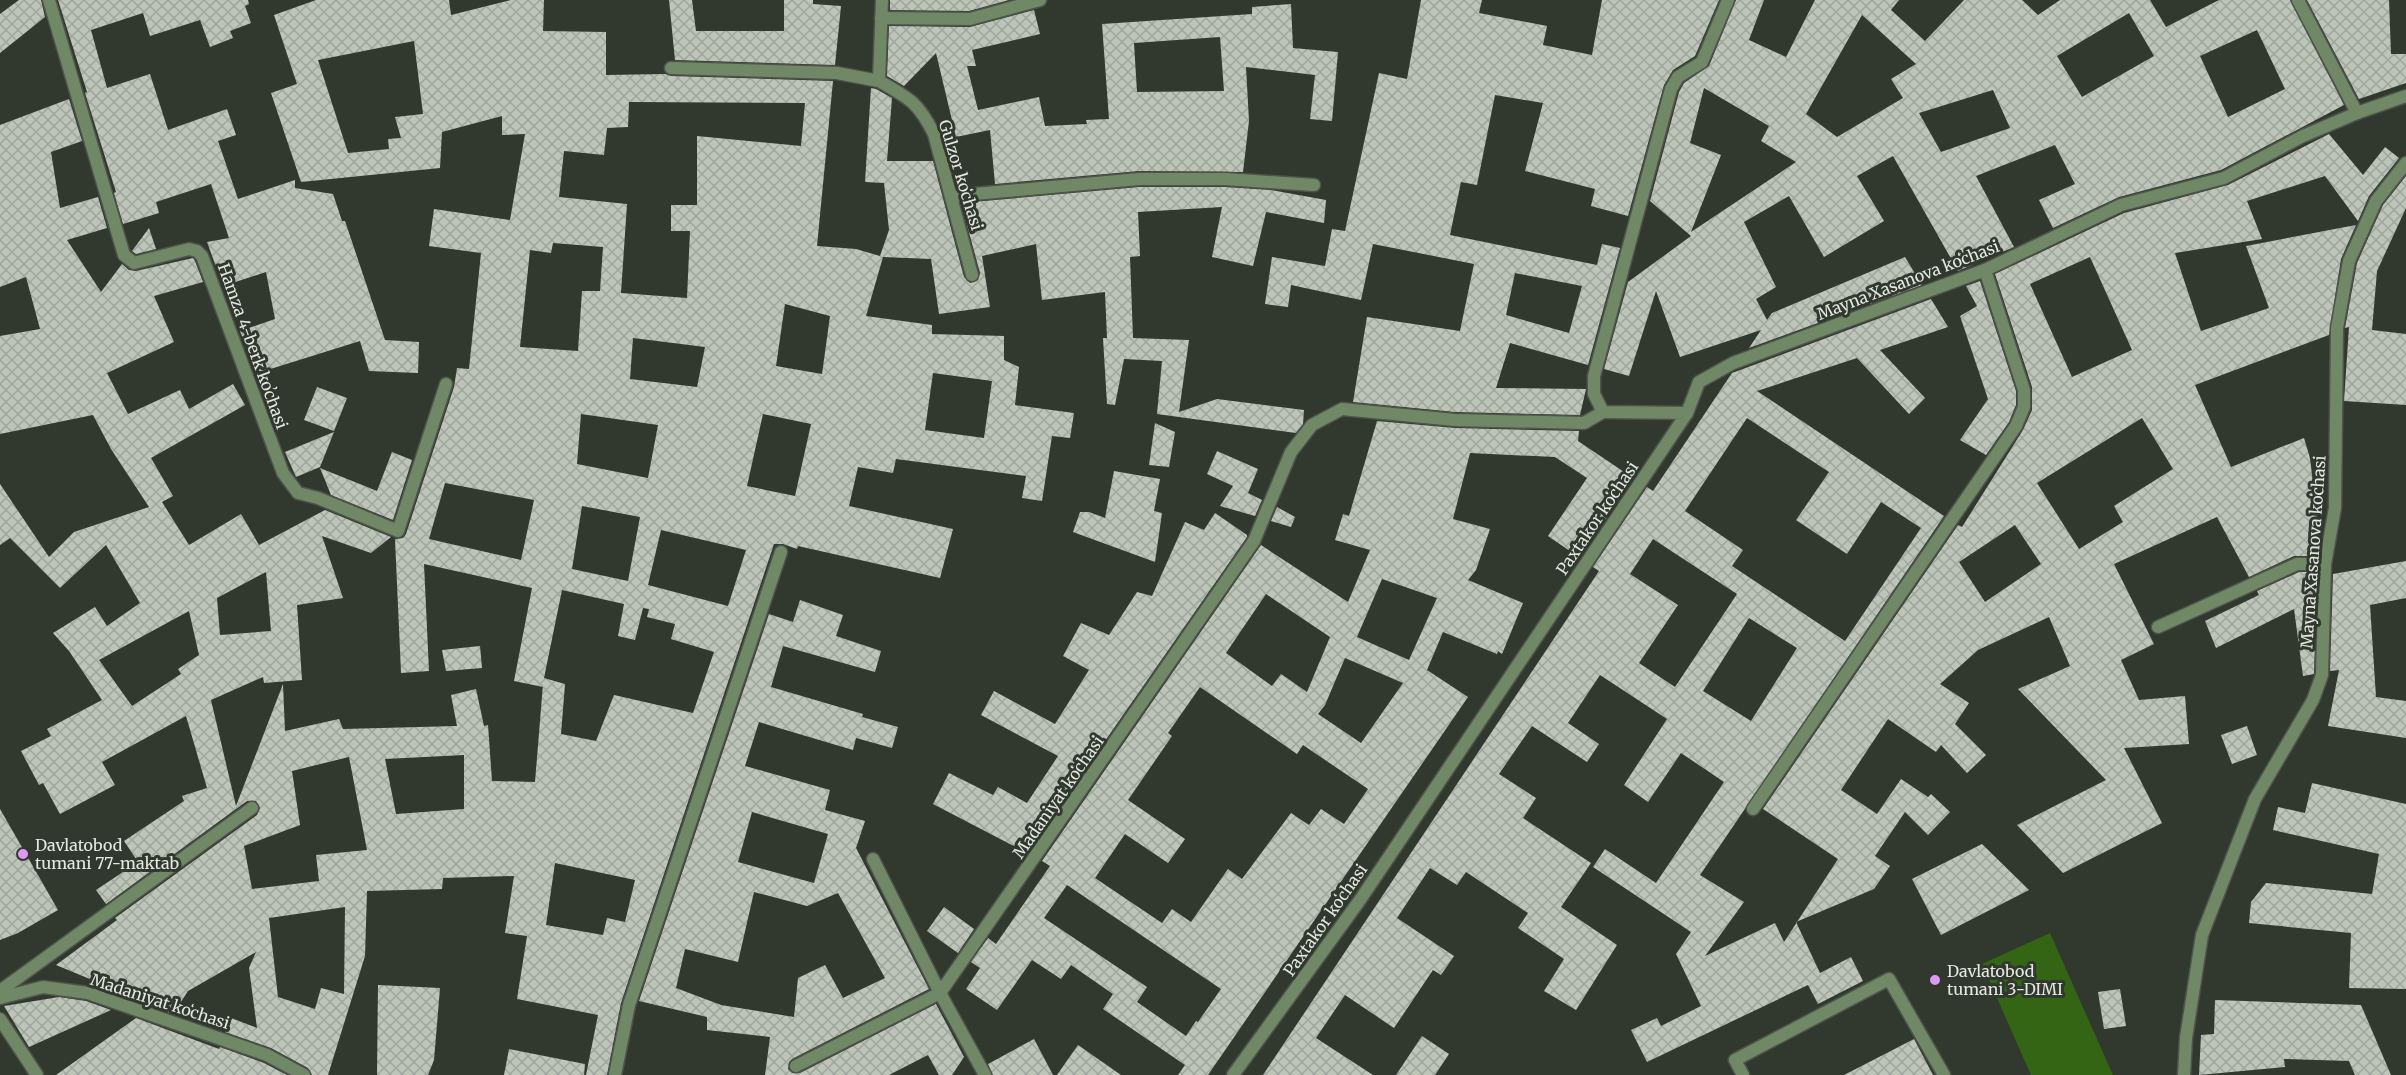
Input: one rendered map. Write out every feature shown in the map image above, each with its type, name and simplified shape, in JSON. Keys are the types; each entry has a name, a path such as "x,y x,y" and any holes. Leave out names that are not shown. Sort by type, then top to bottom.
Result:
{"street":[{"name":"Hamza 4-berk koʼchasi","path":"49,0 124,255 134,263 189,249 197,251 202,256 283,473 298,493 318,498 398,531 446,384"},
{"path":"879,81 882,0"},
{"path":"881,18 970,19 1040,0"},
{"path":"1687,413 1602,412 1594,394 1594,376 1671,89 1678,77 1701,62 1728,0"},
{"path":"2298,0 2357,113"},
{"name":"Gulzor koʻchasi","path":"671,68 837,73 879,81 911,99 924,115 934,134 972,275"},
{"name":"Mayna Xasanova koʻchasi","path":"1687,413 1700,382 1733,363 1985,270 2121,205 2224,178 2303,136 2357,113 2406,96"},
{"name":"Mayna Xasanova koʻchasi","path":"2184,1075 2186,1038 2202,935 2255,799 2313,700 2322,675 2325,564 2335,508 2337,328 2349,261 2376,201 2406,163"},
{"path":"952,196 1139,179 1225,179 1314,185"},
{"path":"1753,809 2016,426 2024,407 2024,390 1985,270"},
{"name":"Madaniyat koʻchasi","path":"940,993 1254,541 1291,452 1312,425 1342,409 1455,420 1584,423 1602,412"},
{"name":"Paxtakor koʻchasi","path":"1233,1075 1360,900 1687,413"},
{"path":"615,1075 629,1005 782,552"},
{"path":"2158,627 2297,564 2325,564"},
{"path":"0,992 252,808"},
{"path":"873,859 940,993 985,1075"},
{"path":"1743,1075 1735,1060 1889,979 1944,1075"},
{"name":"Madaniyat koʻchasi","path":"0,998 43,987 88,993 267,1055 304,1075"},
{"path":"796,1066 940,993"},
{"path":"0,1019 37,1075"}],"green space":[{"path":"2050,933 2113,1075 2031,1075 1982,964"}],"building":[{"path":"19,0 41,0 45,17 0,53 0,14"},
{"path":"58,0 248,0 249,4 245,6 251,23 230,31 233,38 210,47 200,20 150,36 143,13 91,30 107,88 150,74 168,130 227,109 236,135 218,141 238,199 295,180 295,188 333,194 342,221 345,221 385,340 419,342 418,373 369,371 360,341 264,371 255,371 240,331 275,319 266,272 223,286 207,242 229,238 211,184 156,202 159,213 123,224 114,193 116,192 85,93 87,92"},
{"path":"316,0 449,0 451,15 511,0 544,0 543,31 606,32 606,75 665,74 833,81 817,246 856,249 880,256 889,230 884,183 865,182 871,88 876,89 892,98 887,161 933,161 964,277 970,283 978,280 980,273 961,203 1139,187 1225,187 1271,190 1326,200 1324,223 1266,212 1253,266 1212,257 1222,207 1138,212 1140,256 1130,257 1133,338 1189,340 1179,412 1217,399 1304,410 1303,424 1296,433 1157,414 1162,361 1124,359 1115,405 1107,404 1103,338 1107,338 1105,292 1042,300 1036,244 982,256 990,307 939,314 931,259 883,257 866,316 932,325 932,334 1004,336 1004,360 1019,367 1015,405 1074,413 1070,438 1052,436 1042,501 1022,498 1026,476 896,459 893,473 858,467 849,506 953,529 940,578 798,546 797,549 783,544 774,544 621,1003 607,1075 586,1075 598,1015 517,999 527,936 505,933 514,876 443,878 442,889 367,891 365,956 328,1075 312,1075 308,1068 271,1048 225,1032 231,1018 257,1028 249,968 256,952 188,991 173,1014 153,1007 155,1005 148,993 133,1000 106,990 114,989 56,965 117,920 115,918 257,815 260,808 256,801 247,801 106,904 96,890 138,862 124,841 184,801 182,796 207,788 186,716 102,762 115,785 60,814 43,783 39,785 21,751 51,736 47,729 102,700 69,651 53,633 95,607 107,626 140,603 106,545 60,588 10,538 0,545 0,484 49,557 74,532 149,507 111,449 93,415 0,434 0,336 40,329 26,277 0,287 0,125 69,99 82,141 51,152 60,208 98,197 107,228 67,240 101,292 122,264 129,270 136,271 193,258 195,261 203,282 154,296 174,342 107,373 128,414 180,390 189,409 233,384 245,405 151,458 173,496 162,502 189,545 241,514 259,545 325,510 391,537 371,553 322,536 343,598 297,605 302,680 264,683 263,677 211,700 236,806 283,684 285,731 339,719 343,729 457,726 451,695 476,689 484,726 488,725 492,781 535,782 543,687 514,681 532,588 424,564 429,671 401,673 395,539 403,538 406,534 454,387 457,368 469,369 481,253 429,246 434,209 510,220 525,134 502,135 502,116 442,132 440,168 301,182 271,93 297,84 274,15","holes":["414,41 423,114 395,117 401,138 388,139 389,149 348,153 318,60","629,102 805,103 801,146 697,136 697,205 671,205 671,231 690,231 687,298 621,293 627,204 559,197 564,151 604,155 607,128 628,127","553,243 603,247 600,291 582,291 578,351 520,347 530,250 551,253","785,304 830,316 822,374 776,366","633,338 705,347 697,387 630,379","933,373 992,381 984,438 925,430","581,414 658,425 648,478 577,464","763,414 811,424 795,496 747,486","445,483 534,500 521,560 429,539","582,506 640,517 628,581 572,569","661,530 746,550 728,606 648,585","266,572 271,631 220,635 217,598","562,590 624,604 618,636 635,640 643,608 649,609 647,617 675,624 671,639 714,652 693,713 614,695 596,741 561,734 565,684 544,678","189,611 199,655 178,669 181,674 132,706 99,660","464,755 464,809 396,814 385,759","349,757 367,850 316,855 319,881 252,889 244,846 300,825 292,771","555,863 635,880 625,922 607,918 603,935 546,925","345,907 344,994 321,988 315,1009 278,997 269,918"]},
{"path":"669,0 692,0 696,31 784,31 784,0 813,0 813,4 841,6 835,65 675,60"},
{"path":"890,0 1009,0 969,11 890,10"},
{"path":"1421,0 1482,0 1479,13 1547,26 1543,45 1592,55 1602,0 1719,0 1695,56 1673,70 1664,85 1628,216 1591,206 1595,189 1525,171 1543,103 1495,95 1477,185 1461,182 1450,235 1597,265 1602,244 1620,248 1588,365 1510,343 1496,388 1586,389 1580,415 1455,412 1353,402 1367,317 1460,331 1474,264 1373,244 1361,300 1291,285 1288,307 1265,304 1272,257 1325,266 1332,229 1345,231 1379,73 1407,79","holes":["1515,273 1582,286 1569,333 1506,315"]},
{"path":"1736,0 1764,0 1749,40 1786,57 1815,0 1899,0 1891,10 1925,41 1964,0 2022,0 2038,15 2060,0 2150,0 2166,27 2219,0 2290,0 2344,105 2221,170 2119,197 2053,228 2039,200 2075,184 2055,145 1976,176 2014,247 1958,271 1893,156 1857,176 1884,221 1824,257 1789,196 1744,222 1776,287 1756,299 1767,320 1772,313 1905,257 1922,285 1749,348 1761,330 1680,357 1656,291 1629,376 1604,369 1628,282 1691,236 1650,201 1679,92 1684,83 1709,66","holes":["2129,13 2154,56 2082,97 2057,56","1862,15 1916,64 1891,79 1903,98 1837,137 1806,114","2257,30 2285,89 2228,117 2200,56","1704,88 1769,126 1761,141 1796,162 1691,232 1721,155 1690,143","1993,90 2010,128 1941,152 1919,113"]},
{"path":"2307,0 2389,0 2391,54 2406,54 2406,83 2359,99"},
{"path":"1291,4 1293,48 1338,52 1332,121 1310,119 1315,75 1246,67 1249,121 1243,172 1139,171 995,184 990,130 956,137 936,53 904,86 887,76 889,26 970,27 1034,10 1040,34 972,50 976,66 967,66 978,110 1039,97 1045,126 1087,124 1086,120 1109,119 1102,24 1252,14 1252,7","holes":["1220,37 1224,91 1137,92 1134,43"]},
{"path":"2329,134 2363,175 2385,147 2399,158 2369,196 2358,221 2325,176 2247,201 2262,239 2175,253 2201,331 2269,308 2246,246 2356,225 2341,259 2329,335 2195,385 2231,467 2304,438 2310,458 2320,544 2318,556 2294,556 2249,577 2217,517 2114,564 2154,644 2121,660 2139,700 2185,696 2189,744 2124,748 2162,823 2063,873 2017,825 2106,780 2018,689 2070,666 2049,617 1978,650 1940,684 1969,703 1955,724 1986,755 1967,773 1941,745 1936,752 1888,719 1841,790 1877,814 1901,779 1928,797 1931,794 1950,812 1928,835 1905,812 1875,856 1890,866 1874,889 1797,921 1838,859 1763,809 1958,525 1962,527 2023,430 2032,410 2032,387 1995,274 2124,213 2228,185","holes":["2090,257 2132,350 2072,377 2030,284","2142,418 2173,469 2114,506 2123,522 2079,549 2037,483","2015,525 2041,564 1985,602 1959,562"]},
{"path":"2406,176 2406,208 2377,271 2372,330 2406,334 2406,405 2344,401 2349,327 2345,328 2357,263 2383,205"},
{"path":"149,228 156,249 136,254 132,251"},
{"path":"1980,281 2016,391 2016,405 2009,422 1986,455 1960,440 1988,399 1960,316 1977,306 1966,286"},
{"path":"1931,299 1948,327 1880,350 1925,398 1909,414 1857,358 1757,391 1944,516 1700,875 1744,902 1705,956 1775,923 1784,942 1796,923 1820,973 1851,957 1863,981 1818,1004 1808,985 1647,1062 1631,1030 1657,1018 1661,1026 1701,1006 1676,954 1691,932 1593,867 1605,849 1656,883 1724,782 1681,753 1648,802 1624,785 1667,719 1600,675 1568,723 1599,744 1587,762 1532,726 1499,774 1536,798 1523,818 1591,863 1561,907 1617,945 1576,1010 1544,991 1564,959 1518,928 1528,913 1466,872 1457,885 1430,868 1397,918 1454,956 1441,975 1433,970 1394,1028 1345,995 1316,1038 1373,1075 1263,1075 1599,571 1593,567 1647,487 1653,491 1732,373","holes":["1747,418 1829,472 1796,520 1847,554 1881,502 1921,528 1845,641 1732,566 1743,550 1685,511","1653,539 1737,594 1675,687 1639,663 1678,605 1630,574","1749,618 1797,648 1751,721 1703,691"]},
{"path":"317,387 347,398 334,431 304,420"},
{"path":"1377,421 1455,428 1579,431 1578,441 1633,478 1580,558 1548,536 1587,478 1555,457 1470,453 1453,519 1490,529 1476,570 1468,580 1523,603 1502,654 1443,632 1427,670 1468,697 1208,1075 1178,1075 1185,1065 1103,1009 1113,994 1071,965 1061,979 1032,960 997,1010 966,989 980,968 971,962 988,938 996,944 1050,866 1042,861 1261,545 1348,602 1370,550 1335,540 1343,514 1349,516","holes":["1382,579 1437,598 1409,660 1357,637","1266,594 1330,637 1307,692 1281,674 1272,686 1226,653","1345,658 1403,683 1361,743 1318,714 1325,705","1200,687 1297,754 1303,745 1368,789 1344,824 1321,809 1309,825 1291,813 1242,879 1228,869 1191,922 1172,909 1162,923 1095,878 1125,834 1168,863 1185,839 1128,800 1172,736 1168,733","1067,885 1221,989 1186,1036 1137,1002 1147,987 1044,918"]},
{"path":"1155,423 1175,432 1169,467 1149,465"},
{"path":"334,432 320,467 296,477 285,452"},
{"path":"1217,451 1258,469 1248,493 1262,500 1255,516 1220,506 1233,486 1207,474"},
{"path":"392,452 412,460 393,520 331,495 320,468 377,491"},
{"path":"1114,471 1160,479 1154,511 1162,513 1155,562 1073,532 1080,512 1089,512 1105,518"},
{"path":"1277,507 1295,517 1291,527 1271,521"},
{"path":"1215,513 1247,537 1027,853 933,804 949,773 993,795 998,787 1027,803 1058,756 981,715 994,691 1055,724 1089,670 1063,656 1081,623 1109,635 1137,592 1152,596 1185,522 1204,530"},
{"path":"2406,561 2406,598 2370,605 2376,697 2406,701 2406,738 2328,726 2339,670 2330,671 2333,574"},
{"path":"2299,572 2317,572 2314,674 2303,676 2294,609 2216,648 2205,621 2259,595 2257,591"},
{"path":"800,600 843,615 836,636 881,651 875,672 783,646 771,687 863,714 862,717 898,727 892,748 856,738 853,750 759,722 745,766 830,790 825,810 865,821 856,848 929,989 792,1059 788,1069 792,1073 800,1073 936,1004 964,1057 952,1075 939,1075 928,1055 889,1075 765,1075 770,1037 707,1030 707,1017 639,1001 769,614 793,622","holes":["752,812 828,834 814,883 738,862","754,892 807,906 838,893 885,978 843,998 825,965 798,978 794,1017 721,1005 676,988 685,949 738,962"]},
{"path":"480,646 482,668 446,671 442,650"},
{"path":"2247,726 2257,755 2232,764 2221,735"},
{"path":"2312,783 2406,804 2406,989 2349,988 2351,933 2249,923 2251,902 2266,883 2372,894 2379,854 2273,830 2278,807 2305,813"},
{"path":"0,809 58,910 18,933 0,940"},
{"path":"1982,844 2029,890 1941,935 1912,879"},
{"path":"944,907 974,929 958,953 927,931"},
{"path":"378,985 440,988 434,1060 428,1075 377,1075"},
{"path":"2120,989 2126,1026 2104,1029 2098,992"},
{"path":"59,997 86,1001 111,1010 29,1047 4,1006"},
{"path":"2215,1000 2361,1005 2391,1075 2355,1075 2349,1061 2284,1059 2285,1067 2199,1075 2201,1035 2214,1034"},
{"path":"136,1018 264,1063 287,1075 56,1075"},
{"path":"1422,1036 1449,1054 1435,1075 1396,1075"},
{"path":"1034,1039 1053,1075 993,1075 988,1064"},
{"path":"1914,1039 1933,1075 1844,1075"},
{"path":"1078,1045 1121,1075 1057,1075"},
{"path":"509,1049 585,1064 584,1075 504,1075"}],"place":[{"name":"Davlatobod tumani 77-maktab","path":"23,854"},
{"name":"Davlatobod tumani 3-DIMI","path":"1935,980"}]}
